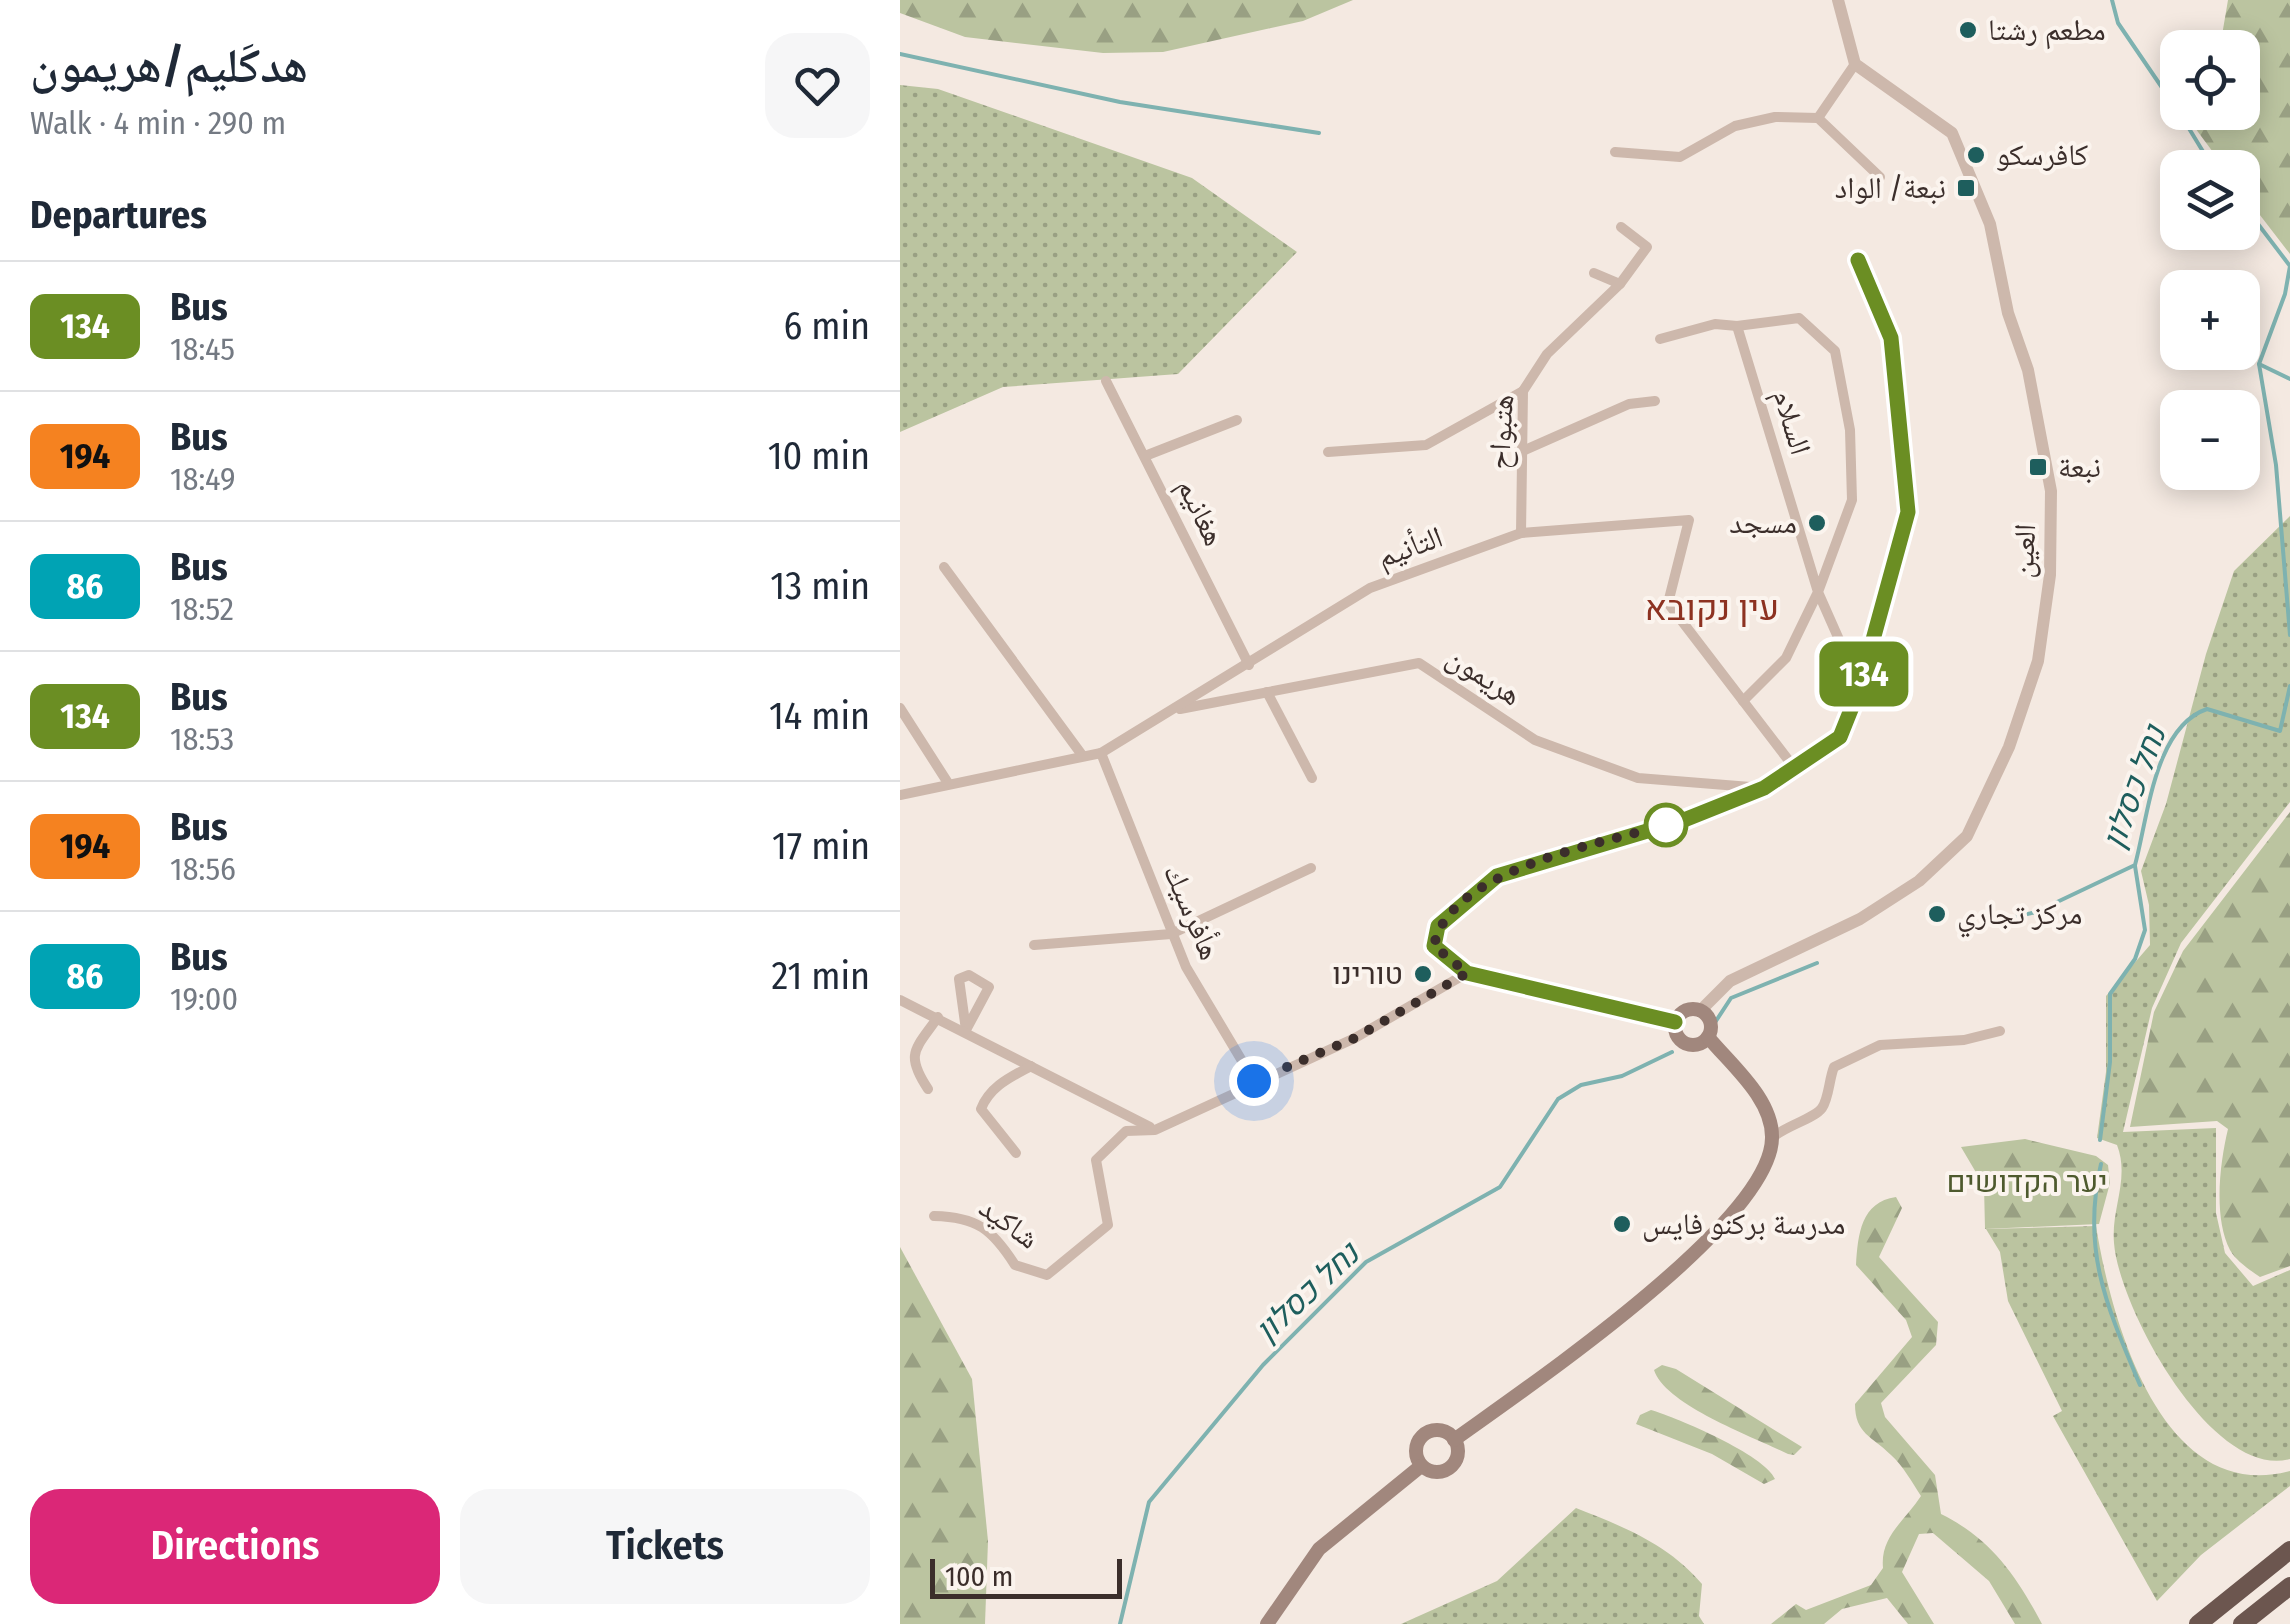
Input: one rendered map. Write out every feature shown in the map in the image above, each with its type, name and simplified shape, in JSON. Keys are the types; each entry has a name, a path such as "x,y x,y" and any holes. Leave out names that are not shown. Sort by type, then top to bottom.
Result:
{"highway":[{"path":"2198,1624 2290,1550"},
{"path":"2242,1624 2290,1586"}],"main road":[{"path":"1701,1010 1710,1022 1708,1036 1698,1044 1686,1043 1676,1035 1675,1022 1682,1012 1701,1010"},
{"path":"1454,1440 1674,1270 1749,1194 1768,1161 1772,1138 1760,1100 1708,1036"},
{"path":"1438,1430 1454,1440 1457,1458 1448,1469 1434,1472 1422,1466 1416,1448 1423,1435 1438,1430"},
{"path":"1267,1624 1319,1549 1422,1466"}],"street":[{"path":"1818,118 1854,64 1838,0"},
{"name":"العين","path":"1701,1010 1730,981 1860,919 1919,880 1968,836 2009,748 2038,661 2050,575 2051,491 2028,370 2008,313 1990,224 1952,134 1854,64"},
{"path":"1615,152 1680,157 1735,126 1775,117 1818,118 1880,177"},
{"name":"هتبواح","path":"1520,533 1525,450 1523,391 1546,354 1602,304 1647,248 1621,227"},
{"path":"1675,1022 1467,973 1434,946 1438,926 1497,876 1684,820 1764,788 1840,737 1860,687 1908,512 1891,338 1858,260"},
{"path":"1594,273 1620,284"},
{"path":"1660,339 1715,324 1736,326 1799,318 1835,352 1852,446 1852,500 1818,592 1786,658 1744,701"},
{"name":"السلام","path":"1736,326 1818,592 1860,687"},
{"name":"هغانيم","path":"1106,382 1250,665"},
{"path":"1328,452 1426,445 1523,391"},
{"path":"1525,450 1578,423 1629,404 1654,400"},
{"path":"1145,456 1237,420"},
{"name":"التأنيم","path":"1100,754 1370,588 1520,533 1689,520 1668,602 1796,770"},
{"path":"944,568 1082,754"},
{"name":"هريمون","path":"1170,710 1418,663 1535,740 1638,778 1764,788"},
{"path":"1267,692 1312,778"},
{"path":"900,708 948,783"},
{"path":"900,794 1082,754 1100,754"},
{"name":"هأفرسيك","path":"1100,754 1171,934 1222,1032 1254,1081"},
{"path":"1034,945 1171,934 1311,868"},
{"path":"900,1000 966,1030 1155,1130 1254,1081 1355,1038 1467,973"},
{"path":"969,975 990,986 966,1030 959,980 969,975"},
{"path":"928,1089 912,1066 913,1054 938,1017"},
{"path":"1772,1138 1824,1105 1834,1068 1880,1045 1964,1040 2000,1032"},
{"path":"1016,1153 981,1109 986,1097 1004,1081 1031,1066"},
{"name":"شاكيد","path":"934,1216 967,1217 998,1239 1016,1265 1047,1275 1108,1225 1096,1160 1126,1131 1155,1130"}],"green space":[{"path":"900,0 1353,0 1303,21 1163,52 1103,53 965,37 900,13"},
{"path":"2228,0 2290,0 2290,254 2260,215 2260,150 2211,150 2197,130 2260,130 2260,30 2223,30"},
{"path":"900,85 938,89 1192,178 1297,252 1178,374 1003,387 900,432"},
{"path":"2290,516 2290,802 2181,943 2152,1008 2123,1132 2216,1128 2216,1213 2225,1253 2253,1286 2290,1270 2290,1459 2260,1458 2230,1443 2201,1417 2151,1345 2120,1272 2114,1243 2122,1170 2117,1145 2097,1138 2106,1072 2106,996 2150,945 2149,905 2141,871 2166,804 2206,654 2234,571"},
{"path":"2290,812 2290,1266 2260,1277 2233,1254 2221,1222 2221,1173 2228,1129 2217,1121 2130,1127 2154,1012 2183,951"},
{"name":"יער הקדושים","path":"2025,1139 2096,1156 2108,1165 2110,1183 2099,1224 1985,1229 1984,1186 1961,1147"},
{"path":"1896,1197 1902,1208 1879,1257 1938,1322 1936,1345 1881,1403 1885,1417 1935,1475 1941,1514 1974,1535 2000,1560 2042,1624 2015,1624 1989,1581 1933,1533 1919,1534 1902,1572 1934,1624 1908,1624 1887,1598 1842,1609 1824,1624 1771,1624 1796,1604 1806,1610 1871,1585 1883,1568 1889,1538 1921,1496 1895,1459 1861,1428 1855,1404 1912,1337 1906,1320 1856,1265 1860,1231 1868,1213 1875,1205"},
{"path":"2096,1226 2114,1308 2130,1354 2150,1396 2176,1433 2207,1461 2245,1474 2290,1471 2290,1486 2201,1555 2157,1601 2053,1416 2062,1411 2008,1301 2000,1252 1986,1229"},
{"path":"900,1247 972,1379 988,1541 985,1624 900,1624"},
{"path":"1662,1365 1676,1369 1802,1447 1794,1455 1788,1454 1692,1407 1662,1383 1654,1370"},
{"path":"1651,1410 1738,1449 1768,1469 1775,1479 1764,1484 1712,1454 1636,1424 1640,1415"},
{"path":"1576,1508 1644,1538 1689,1570 1702,1584 1699,1616 1704,1624 1401,1624 1497,1581"}],"waterway":[{"name":"נחל כסלון","path":"2112,0 2118,23 2160,85"},
{"path":"900,54 1120,102 1319,133"},
{"name":"נחל כסלון","path":"2190,130 2202,150"},
{"name":"נחל כסלון","path":"2260,227 2290,266"},
{"name":"נחל כסלון","path":"2290,266 2285,294 2259,364 2276,465 2290,635"},
{"path":"2260,364 2290,379"},
{"name":"נחל כסלון","path":"1989,923 2036,912 2135,865 2156,776 2175,734 2189,719 2207,709 2280,731 2290,686"},
{"path":"2100,1140 2110,1062 2110,994 2135,959 2145,930 2135,866"},
{"path":"1714,1024 1731,998 1817,963"},
{"name":"נחל כסלון","path":"1120,1624 1149,1502 1263,1365 1366,1262 1500,1187 1558,1099 1581,1085 1622,1076 1672,1052"},
{"path":"2101,1164 2094,1224 2096,1251 2108,1303 2140,1385"}],"bus line":[{"name":"134","path":"1675,1022 1467,973 1434,946 1438,926 1497,876 1684,820 1764,788 1840,737 1860,687 1908,512 1891,338 1858,260"}],"place":[{"name":"مطعم رشتا","path":"1968,30"},
{"name":"كافرسكو","path":"1976,155"},
{"name":"نبعة/ الواد","path":"1966,188"},
{"name":"نبعة","path":"2038,467"},
{"name":"مسجد","path":"1817,523"},
{"name":"مركز تجاري","path":"1937,914"},
{"name":"טורינו","path":"1423,974"},
{"name":"مدرسة بركنو فايس","path":"1622,1224"}],"district":[{"name":"עין נקובא","path":"1712,608"}],"route":[{"path":"1254,1081 1355,1038 1467,973 1434,946 1438,926 1497,876 1666,825"}]}
